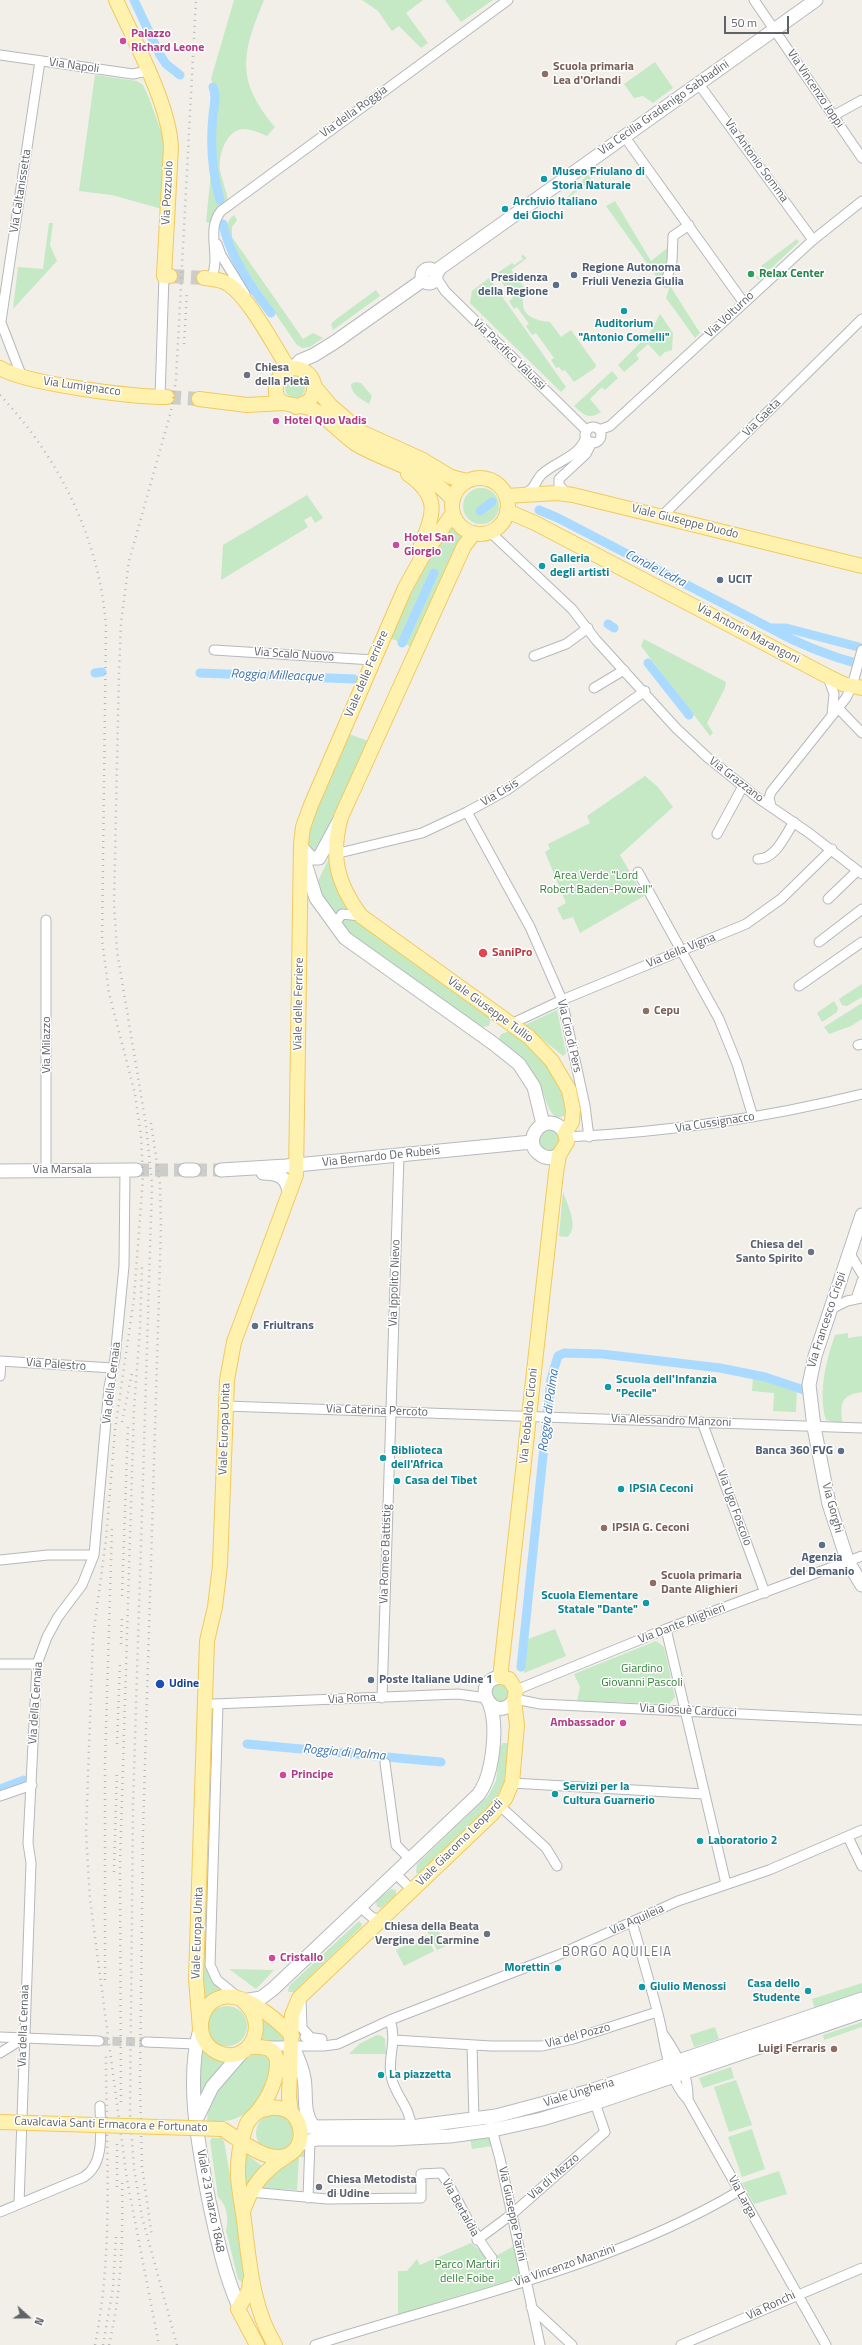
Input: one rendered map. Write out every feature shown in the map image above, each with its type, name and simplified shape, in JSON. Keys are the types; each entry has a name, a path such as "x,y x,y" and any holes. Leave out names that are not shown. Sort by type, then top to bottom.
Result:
{"main road":[{"name":"Via Pozzuolo","path":"116,0 165,114 170,140 167,276"},
{"path":"207,278 221,280 232,287 251,308 291,368 308,372 315,387 330,405 361,432 423,460 451,477 467,481"},
{"name":"Via Lumignacco","path":"0,368 22,378 163,397"},
{"path":"291,368 281,375 276,384 277,395 290,405 309,401 315,387"},
{"path":"199,399 247,405 290,405 314,410 347,438 379,456 419,482 431,500 433,512 420,548 417,566"},
{"path":"379,456 432,480 453,506 458,524 474,533 490,532 503,522 507,511 506,496 500,487 492,481 477,478 467,481 456,491 453,506"},
{"name":"Viale Giuseppe Duodo","path":"506,496 566,493 862,566"},
{"name":"Viale delle Ferriere","path":"297,1165 301,844 303,827 308,811 373,660 417,566 453,506"},
{"name":"Via Antonio Marangoni","path":"507,511 534,523 827,676 857,687"},
{"path":"335,854 336,832 341,817 464,546 474,533"},
{"name":"Viale Giuseppe Tullio","path":"335,854 344,889 360,916 511,1024 539,1046 569,1090 573,1105 573,1116 566,1135"},
{"path":"559,1155 566,1147 566,1135"},
{"name":"Via Teobaldo Ciconi","path":"501,1677 535,1416 559,1155"},
{"name":"Viale Europa Unita","path":"200,2029 196,1978 201,1832 210,1743 211,1704 207,1641 215,1607 220,1565 225,1406 228,1366 234,1342 296,1175 297,1165"},
{"path":"501,1677 509,1679 515,1697"},
{"name":"Viale Giacomo Leopardi","path":"295,2118 289,2097 300,2038 292,2015 294,2006 302,1995 500,1806 512,1783 517,1718 515,1697"},
{"path":"242,2141 253,2116 269,2094 277,2067 273,2053 251,2047 228,2055 217,2052 205,2043 200,2029 201,2018 210,2004 218,2000 233,1997 265,2012 300,2038"},
{"path":"243,2001 250,2008 256,2018 257,2026 251,2047"},
{"path":"275,2108 295,2118 305,2142 289,2155 280,2157 268,2156 222,2129 275,2108"},
{"name":"Cavalcavia Santi Ermacora e Fortunato","path":"0,2122 222,2129"},
{"name":"Viale 23 marzo 1848","path":"242,2141 238,2170 251,2275 248,2306 257,2345"},
{"name":"Viale 23 marzo 1848","path":"243,2212 250,2192 269,2168 289,2155"},
{"name":"Viale 23 marzo 1848","path":"248,2306 275,2345"}],"street":[{"name":"Via della Roggia","path":"207,278 215,266 213,233 215,219 224,208 508,0"},
{"name":"Via Vincenzo Joppi","path":"754,0 862,158"},
{"name":"Via Cecilia Gradenigo Sabbadini","path":"436,275 440,268 816,0"},
{"name":"Via Napoli","path":"0,55 133,74 147,71"},
{"name":"Via Caltanissetta","path":"0,320 40,61"},
{"name":"Via Antonio Somma","path":"698,83 813,240"},
{"path":"833,116 862,100"},
{"path":"624,136 744,303"},
{"name":"Via Volturno","path":"588,436 593,427 599,430 610,426 813,240 862,201"},
{"path":"666,282 673,254 673,236 689,225"},
{"path":"213,233 221,255 247,298 251,308"},
{"path":"291,368 303,359 314,355 423,280 421,274 426,269 431,268 436,275"},
{"name":"Via Pacifico Valussi","path":"436,275 445,291 588,436"},
{"name":"Via Pozzuolo","path":"163,397 167,276"},
{"name":"Via Gaeta","path":"661,517 862,319"},
{"path":"0,320 22,378"},
{"path":"308,372 314,355"},
{"path":"588,436 600,439 599,430"},
{"path":"566,493 559,485 559,479 586,454 588,436"},
{"path":"522,495 533,490 546,471 562,462 578,449 588,436"},
{"name":"Via Grazzano","path":"490,532 544,581 588,628 676,728 743,786 832,849 860,872"},
{"path":"534,656 566,644 588,628"},
{"name":"Via Scalo Nuovo","path":"214,650 373,660"},
{"path":"771,806 768,798 771,792 857,687 856,672 862,650"},
{"path":"594,688 624,670"},
{"path":"827,676 833,688 835,700 830,720"},
{"name":"Via Cisis","path":"335,854 422,833 467,812 507,790 645,692"},
{"path":"839,709 862,732"},
{"path":"717,834 743,786"},
{"name":"Via Ciro di Pers","path":"467,812 530,927 562,1000 585,1106 589,1137"},
{"path":"301,844 308,857 314,859 319,858 341,817"},
{"path":"758,859 764,859 770,855 794,822"},
{"name":"Viale delle Ferriere","path":"301,844 310,885"},
{"name":"Via della Vigna","path":"511,1024 562,1000 746,924 761,915 781,899 832,849"},
{"path":"638,872 719,1019 737,1064 753,1117"},
{"path":"828,899 860,872"},
{"name":"Viale Giuseppe Tullio","path":"310,885 325,913 346,938 494,1044 519,1064 534,1087 542,1113 543,1124"},
{"path":"819,942 862,909"},
{"path":"336,926 336,921 342,914 360,916"},
{"name":"Via Milazzo","path":"46,920 46,1170"},
{"path":"799,986 862,942"},
{"name":"Via Cussignacco","path":"566,1135 589,1137 674,1130 753,1117 862,1094"},
{"path":"559,1155 551,1158 536,1151 532,1142 535,1131 543,1124 556,1124 566,1135"},
{"name":"Via Bernardo De Rubeis","path":"289,1192 286,1181 277,1174 236,1172 226,1170 297,1165 532,1142"},
{"name":"Via Ippolito Nievo","path":"391,1411 399,1155"},
{"name":"Via Marsala","path":"0,1171 130,1170"},
{"name":"Via della Cernaia","path":"19,2204 37,1664 47,1637 58,1617 82,1585 94,1555 109,1387 113,1368 124,1266 130,1170"},
{"name":"Via Francesco Crispi","path":"814,1427 810,1397 810,1377 862,1215"},
{"path":"849,1252 862,1274"},
{"path":"831,1309 859,1298 862,1281"},
{"path":"0,1361 0,1376"},
{"name":"Via Palestro","path":"0,1361 113,1368"},
{"name":"Via Caterina Percoto","path":"225,1406 535,1416"},
{"name":"Via Romeo Battistig","path":"382,1698 391,1411"},
{"name":"Via Alessandro Manzoni","path":"535,1416 862,1428"},
{"name":"Via Ugo Foscolo","path":"702,1422 765,1593"},
{"name":"Via Gorghi","path":"814,1427 829,1504 848,1562 862,1585"},
{"path":"0,1560 48,1555 94,1555"},
{"name":"Via Dante Alighieri","path":"515,1697 666,1629 862,1556"},
{"path":"666,1629 726,1884"},
{"path":"0,1664 37,1664"},
{"path":"501,1677 496,1677 488,1683 485,1693 488,1701 495,1708 506,1708 515,1697"},
{"name":"Via Roma","path":"211,1704 458,1694 488,1701"},
{"name":"Via Giosuè Carducci","path":"515,1697 540,1704 862,1720"},
{"name":"Viale Giacomo Leopardi","path":"243,2001 261,1998 273,1989 474,1800 485,1784 494,1730 494,1715 488,1701"},
{"name":"Viale Europa Unita","path":"210,1743 215,1832 210,1965 217,1980 243,2001"},
{"name":"Viale Giacomo Leopardi","path":"385,1763 396,1845 411,1860"},
{"path":"512,1783 704,1794"},
{"path":"0,1796 32,1785"},
{"path":"500,1806 546,1848 557,1866"},
{"name":"Via Aquileia","path":"300,2038 323,2043 346,2039 390,2020 558,1955 678,1901 769,1870 862,1830"},
{"path":"201,1832 215,1832"},
{"path":"848,1837 862,1866"},
{"name":"Viale Giacomo Leopardi","path":"396,1874 413,1890"},
{"path":"360,1907 373,1918 382,1919"},
{"path":"632,1922 663,2034 679,2075"},
{"name":"Viale Ungheria","path":"295,2118 313,2126 469,2125 493,2130 542,2119 679,2075 817,2021 862,1999"},
{"name":"Via del Pozzo","path":"394,2040 472,2045 542,2046 573,2039 657,2012"},
{"name":"Viale Ungheria","path":"305,2142 392,2139 469,2125 488,2118 590,2091 674,2061 817,2021 862,2012"},
{"path":"390,2020 394,2040 391,2065 392,2080 410,2115 411,2126"},
{"name":"Viale 23 marzo 1848","path":"200,2029 196,2044 196,2122 201,2161 227,2280 248,2306"},
{"path":"0,2036 99,2041"},
{"path":"0,2053 24,2038"},
{"path":"196,2122 200,2109 212,2087 251,2047 300,2038 306,2113 313,2126"},
{"name":"Via Aquileia","path":"300,2038 323,2043"},
{"path":"146,2042 196,2044"},
{"path":"469,2125 472,2045"},
{"name":"Via Larga","path":"679,2075 688,2100 826,2345"},
{"name":"Via di Mezzo","path":"477,2240 512,2214 605,2132 595,2103"},
{"path":"0,2212 84,2177 91,2172 98,2156 100,2106"},
{"path":"488,2118 493,2130"},
{"name":"Via Giuseppe Parini","path":"493,2130 540,2345"},
{"path":"250,2192 308,2198 305,2142"},
{"name":"Via Bertaldia","path":"308,2198 421,2198 421,2174 441,2173 457,2198 477,2240 492,2258"},
{"name":"Via Vincenzo Manzini","path":"315,2345 588,2260 666,2230 739,2191"},
{"name":"Via Ronchi","path":"681,2345 734,2323 796,2294 862,2268"},
{"path":"531,2307 572,2345"},
{"path":"698,2337 703,2345"}],"green space":[{"path":"234,0 264,0 251,36 247,51 246,66 248,80 253,95 275,127 267,136 253,130 244,129 232,133 228,138 224,144 220,158 220,170 228,200 214,215 210,223 206,222 213,153 216,90 211,79"},
{"path":"362,0 423,0 406,13 428,43 421,48 399,26 392,31 378,11"},
{"path":"445,0 493,0 461,22"},
{"path":"655,62 673,88 653,103 643,96 634,98 624,84"},
{"path":"95,75 137,81 143,85 162,134 164,151 162,209 112,195 79,191"},
{"path":"588,174 597,189 590,182 566,199"},
{"path":"615,201 651,261 670,246 661,283 606,206"},
{"path":"234,215 237,220 232,227 232,237 303,339 313,333 323,338 310,347 302,348 297,345 236,252 227,228 229,221"},
{"path":"49,223 53,223 50,245 57,261 13,309 18,267 43,269"},
{"path":"797,239 799,242 759,280 756,277 764,270 761,266"},
{"path":"523,255 527,258 511,270 526,290 523,304 526,313 530,317 550,322 561,337 571,330 596,365 595,368 574,382 565,370 562,371 559,367 556,368 551,360 554,358 536,333 532,335 526,326 529,324 517,307 514,309 509,301 513,298 496,274 512,263 514,265 523,259 521,256"},
{"path":"489,278 566,387 561,392 470,303 472,291"},
{"path":"670,286 700,333 695,338 666,298"},
{"path":"376,290 380,296 333,330 331,324 335,320"},
{"path":"660,314 673,333 672,350 665,352 660,357 648,344 636,355 639,359 624,372 618,365 650,333"},
{"path":"612,371 618,378 605,390 602,387 590,399 601,412 590,416 581,412 574,406"},
{"path":"295,378 302,381 305,388 302,395 295,398 288,395 285,388 288,381"},
{"path":"355,382 361,383 372,396 369,404 357,396 351,388 351,384"},
{"path":"485,488 494,493 498,499 498,513 494,519 485,524 477,524 468,519 464,513 463,502 468,493 474,489"},
{"path":"307,495 323,518 315,523 311,516 304,520 308,527 221,580 223,545"},
{"path":"449,524 463,537 412,647 390,638 422,571"},
{"path":"644,639 726,682 725,688 707,723 713,733 710,736 641,646"},
{"path":"349,734 368,741 316,855 309,847 309,835 315,812"},
{"name":"Area Verde \"Lord Robert Baden-Powell\"","path":"645,776 658,787 673,807 620,855 644,896 580,933 573,917 563,920 557,908 566,903 545,852 550,849 548,844 590,823 587,816"},
{"path":"331,854 350,911 332,917 323,900 317,883"},
{"path":"346,917 355,918 491,1017 489,1026 482,1027 476,1025 360,941 343,927 342,923"},
{"path":"862,984 862,997 847,1006 842,1005 839,999"},
{"path":"834,1001 838,1008 837,1012 822,1022 817,1013"},
{"path":"862,1003 862,1019 851,1026 829,1034 824,1027"},
{"path":"557,1010 566,1053 563,1056 525,1025"},
{"path":"510,1031 535,1049 562,1084 567,1115 557,1118 551,1112 541,1087 535,1077 503,1045 499,1039 501,1034"},
{"path":"550,1129 558,1132 561,1140 558,1148 550,1151 542,1148 539,1140 542,1132"},
{"path":"563,1192 573,1222 571,1233 567,1237 559,1236"},
{"path":"848,1333 848,1338 862,1336 862,1392 849,1396 843,1402 841,1412 843,1425 826,1420 823,1388 826,1366 835,1335"},
{"path":"753,1378 797,1389 796,1412 773,1411 774,1393 752,1391"},
{"path":"555,1629 566,1656 524,1673 528,1639"},
{"name":"Giardino Giovanni Pascoli","path":"656,1641 664,1647 675,1697 669,1704 577,1701 580,1687 574,1674"},
{"path":"497,1684 504,1684 510,1691 507,1700 499,1702 492,1697 492,1688"},
{"path":"503,1743 507,1743 508,1746 504,1782 495,1800 421,1873 416,1873 417,1864 488,1796 496,1781 500,1747"},
{"path":"202,1847 210,1847 208,1972 212,1981 224,1992 212,1994 201,2001"},
{"path":"391,1889 396,1890 396,1895 381,1908 377,1907 376,1901"},
{"path":"359,1921 362,1924 361,1927 294,1992 288,1992 289,1986"},
{"path":"437,1928 446,1946 437,1950 428,1932"},
{"path":"426,1935 434,1951 404,1966 396,1950"},
{"path":"229,1969 274,1970 256,1989"},
{"path":"862,1983 862,1993 815,2009 812,1999"},
{"path":"227,2006 241,2012 247,2026 241,2040 227,2046 213,2040 207,2026 213,2012"},
{"path":"261,2018 275,2029 285,2041 258,2041"},
{"path":"862,2022 862,2027 824,2040 823,2035"},
{"path":"715,2027 719,2039 694,2047 690,2035"},
{"path":"377,2035 382,2036 385,2039 386,2054 349,2054 359,2044"},
{"path":"199,2049 211,2057 224,2061 202,2094 198,2094"},
{"path":"256,2053 267,2056 270,2063 268,2080 259,2098 247,2112 237,2118 228,2121 207,2122 212,2101 223,2082 238,2065"},
{"path":"731,2067 734,2078 703,2088 699,2078"},
{"path":"736,2080 752,2125 729,2132 714,2087"},
{"path":"275,2114 285,2117 291,2123 294,2133 291,2143 285,2149 275,2152 265,2149 259,2143 256,2133 259,2123 265,2117"},
{"path":"752,2129 765,2169 742,2177 728,2137"},
{"path":"490,2134 492,2146 472,2149 470,2138"},
{"path":"212,2138 221,2138 224,2141 247,2274 243,2283 238,2279 226,2230 227,2217 225,2208 218,2197 210,2141"},
{"path":"300,2152 306,2152 306,2157 299,2157 297,2190 259,2188 274,2169 283,2167"},
{"path":"246,2154 262,2166 245,2189"},
{"path":"779,2171 787,2194 754,2204 742,2183"},
{"name":"Parco Martiri delle Foibe","path":"471,2243 491,2259 519,2243 527,2280 398,2318 398,2271 407,2271 417,2259 420,2265"}],"waterway":[{"path":"134,0 160,55 166,64 180,75"},
{"path":"213,87 215,97 212,126 212,158 220,200"},
{"path":"223,224 230,247 242,271 271,313"},
{"name":"Canale Ledra","path":"480,511 492,502"},
{"name":"Canale Ledra","path":"539,510 558,518 770,628 786,628 862,648"},
{"name":"Roggia Milleacque","path":"402,643 434,573"},
{"path":"608,624 614,628"},
{"name":"Canale Ledra","path":"770,628 815,650 862,665"},
{"path":"648,663 689,715"},
{"name":"Roggia Milleacque","path":"95,673 102,672"},
{"name":"Roggia Milleacque","path":"200,673 354,679"},
{"name":"Roggia di Palma","path":"521,1667 551,1379 558,1356 564,1353 602,1354 720,1368 765,1377 804,1390"},
{"name":"Roggia di Palma","path":"247,1744 441,1762"},
{"name":"Roggia di Palma","path":"0,1789 24,1780"}],"tunnel":[{"path":"170,276 204,278"},
{"path":"167,397 199,399"},
{"path":"136,1170 185,1170"},
{"path":"194,1170 221,1170"},
{"path":"99,2041 146,2042"}],"railway":[{"path":"177,2345 142,2217 134,2168 130,2114 133,1805 152,1184 146,1125 117,951 114,904 121,623 129,561 171,411 176,380 196,0"},
{"path":"184,344 187,292"},
{"path":"0,395 41,446 58,473 73,502 85,531 95,562 102,593 106,626 102,940 109,993 135,1094 141,1136 143,1177 134,1298 115,1430 106,1540 93,1637 86,1832 90,1899 127,2180 159,2345"},
{"path":"151,1123 160,1184 161,1227 143,1830 140,2084 142,2167 152,2237"},
{"path":"121,2102 120,1864 134,1408 140,1329 142,1265"},
{"path":"122,1422 132,1373"},
{"path":"122,1596 128,1426"},
{"path":"105,1980 105,1763 112,1528"},
{"path":"121,1644 122,1614"},
{"path":"117,1744 120,1662"},
{"path":"114,1872 117,1770"},
{"path":"95,2345 105,2273 107,2236 108,2163 106,2054"},
{"path":"117,2141 117,2187"},
{"path":"109,2345 117,2304 121,2262 122,2178"},
{"path":"103,2345 113,2288 116,2235"}],"place":[{"name":"Palazzo Richard Leone","path":"123,41"},
{"name":"Scuola primaria Lea d'Orlandi","path":"545,74"},
{"name":"Museo Friulano di Storia Naturale","path":"544,179"},
{"name":"Archivio Italiano dei Giochi","path":"505,209"},
{"name":"Relax Center","path":"751,274"},
{"name":"Regione Autonoma Friuli Venezia Giulia","path":"574,275"},
{"name":"Presidenza della Regione","path":"556,285"},
{"name":"Auditorium \"Antonio Comelli\"","path":"624,311"},
{"name":"Chiesa della Pietà","path":"247,375"},
{"name":"Hotel Quo Vadis","path":"276,421"},
{"name":"Hotel San Giorgio","path":"396,545"},
{"name":"Galleria degli artisti","path":"542,566"},
{"name":"UCIT","path":"720,580"},
{"name":"SaniPro","path":"483,953"},
{"name":"Cepu","path":"646,1011"},
{"name":"Chiesa del Santo Spirito","path":"811,1252"},
{"name":"Friultrans","path":"255,1326"},
{"name":"Scuola dell'Infanzia \"Pecile\"","path":"608,1387"},
{"name":"Banca 360 FVG","path":"841,1451"},
{"name":"Biblioteca dell'Africa","path":"383,1458"},
{"name":"Casa del Tibet","path":"397,1481"},
{"name":"IPSIA Ceconi","path":"621,1489"},
{"name":"IPSIA G. Ceconi","path":"604,1528"},
{"name":"Agenzia del Demanio","path":"822,1545"},
{"name":"Scuola primaria Dante Alighieri","path":"653,1583"},
{"name":"Scuola Elementare Statale \"Dante\"","path":"646,1603"},
{"name":"Poste Italiane Udine 1","path":"371,1680"},
{"name":"Udine","path":"160,1684"},
{"name":"Ambassador","path":"623,1723"},
{"name":"Principe","path":"283,1775"},
{"name":"Servizi per la Cultura Guarnerio","path":"555,1794"},
{"name":"Laboratorio 2","path":"700,1841"},
{"name":"Chiesa della Beata Vergine del Carmine","path":"487,1934"},
{"name":"Cristallo","path":"272,1958"},
{"name":"Morettin","path":"558,1968"},
{"name":"Giulio Menossi","path":"642,1987"},
{"name":"Casa dello Studente","path":"808,1991"},
{"name":"Luigi Ferraris","path":"834,2049"},
{"name":"La piazzetta","path":"381,2075"},
{"name":"Chiesa Metodista di Udine","path":"319,2187"}],"district":[{"name":"BORGO AQUILEIA","path":"617,1953"}]}
